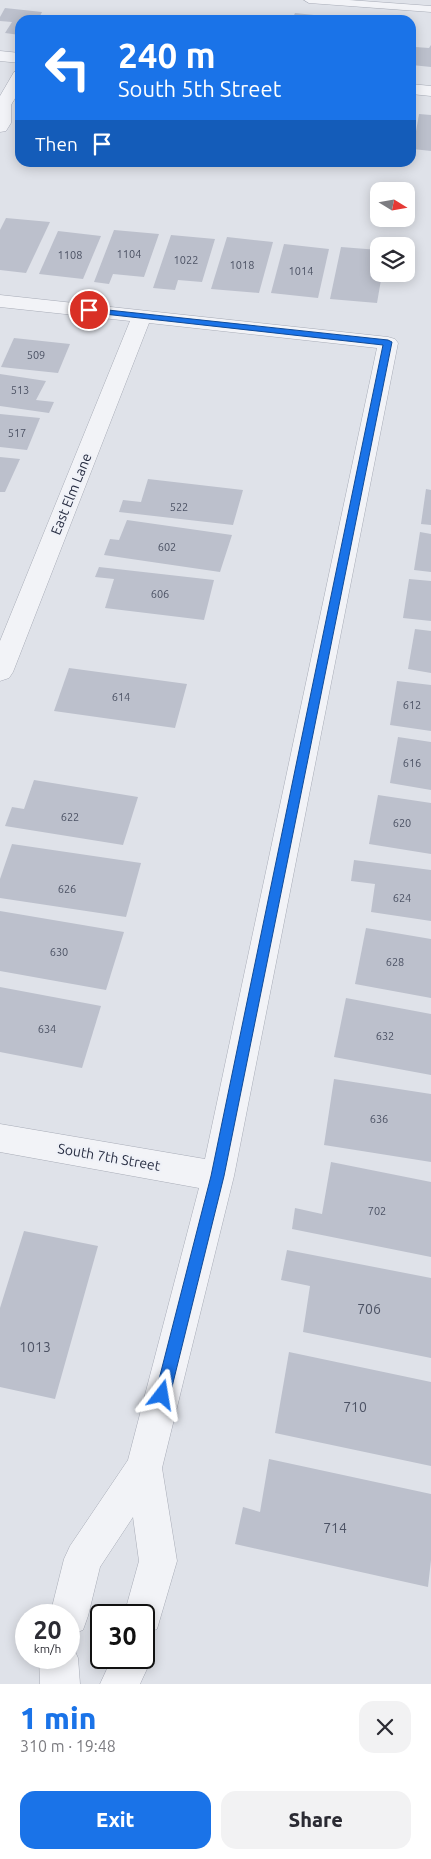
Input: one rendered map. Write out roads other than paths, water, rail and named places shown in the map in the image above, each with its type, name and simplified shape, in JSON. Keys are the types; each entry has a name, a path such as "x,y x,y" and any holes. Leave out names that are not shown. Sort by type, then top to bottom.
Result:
{"street":[{"path":"0,56 15,58"},
{"path":"1,125 3,105 15,85"},
{"path":"416,89 431,90"},
{"path":"1,125 15,117"},
{"path":"0,301 388,342 218,1176 144,1468 83,1560 72,1604"},
{"name":"East Elm Lane","path":"0,672 142,316"},
{"name":"South 7th Street","path":"0,1138 218,1176"},
{"path":"144,1468 158,1561 146,1604"},
{"path":"59,1669 60,1684"},
{"path":"120,1684 127,1669"}],"lane":[{"path":"309,0 431,9"}]}
